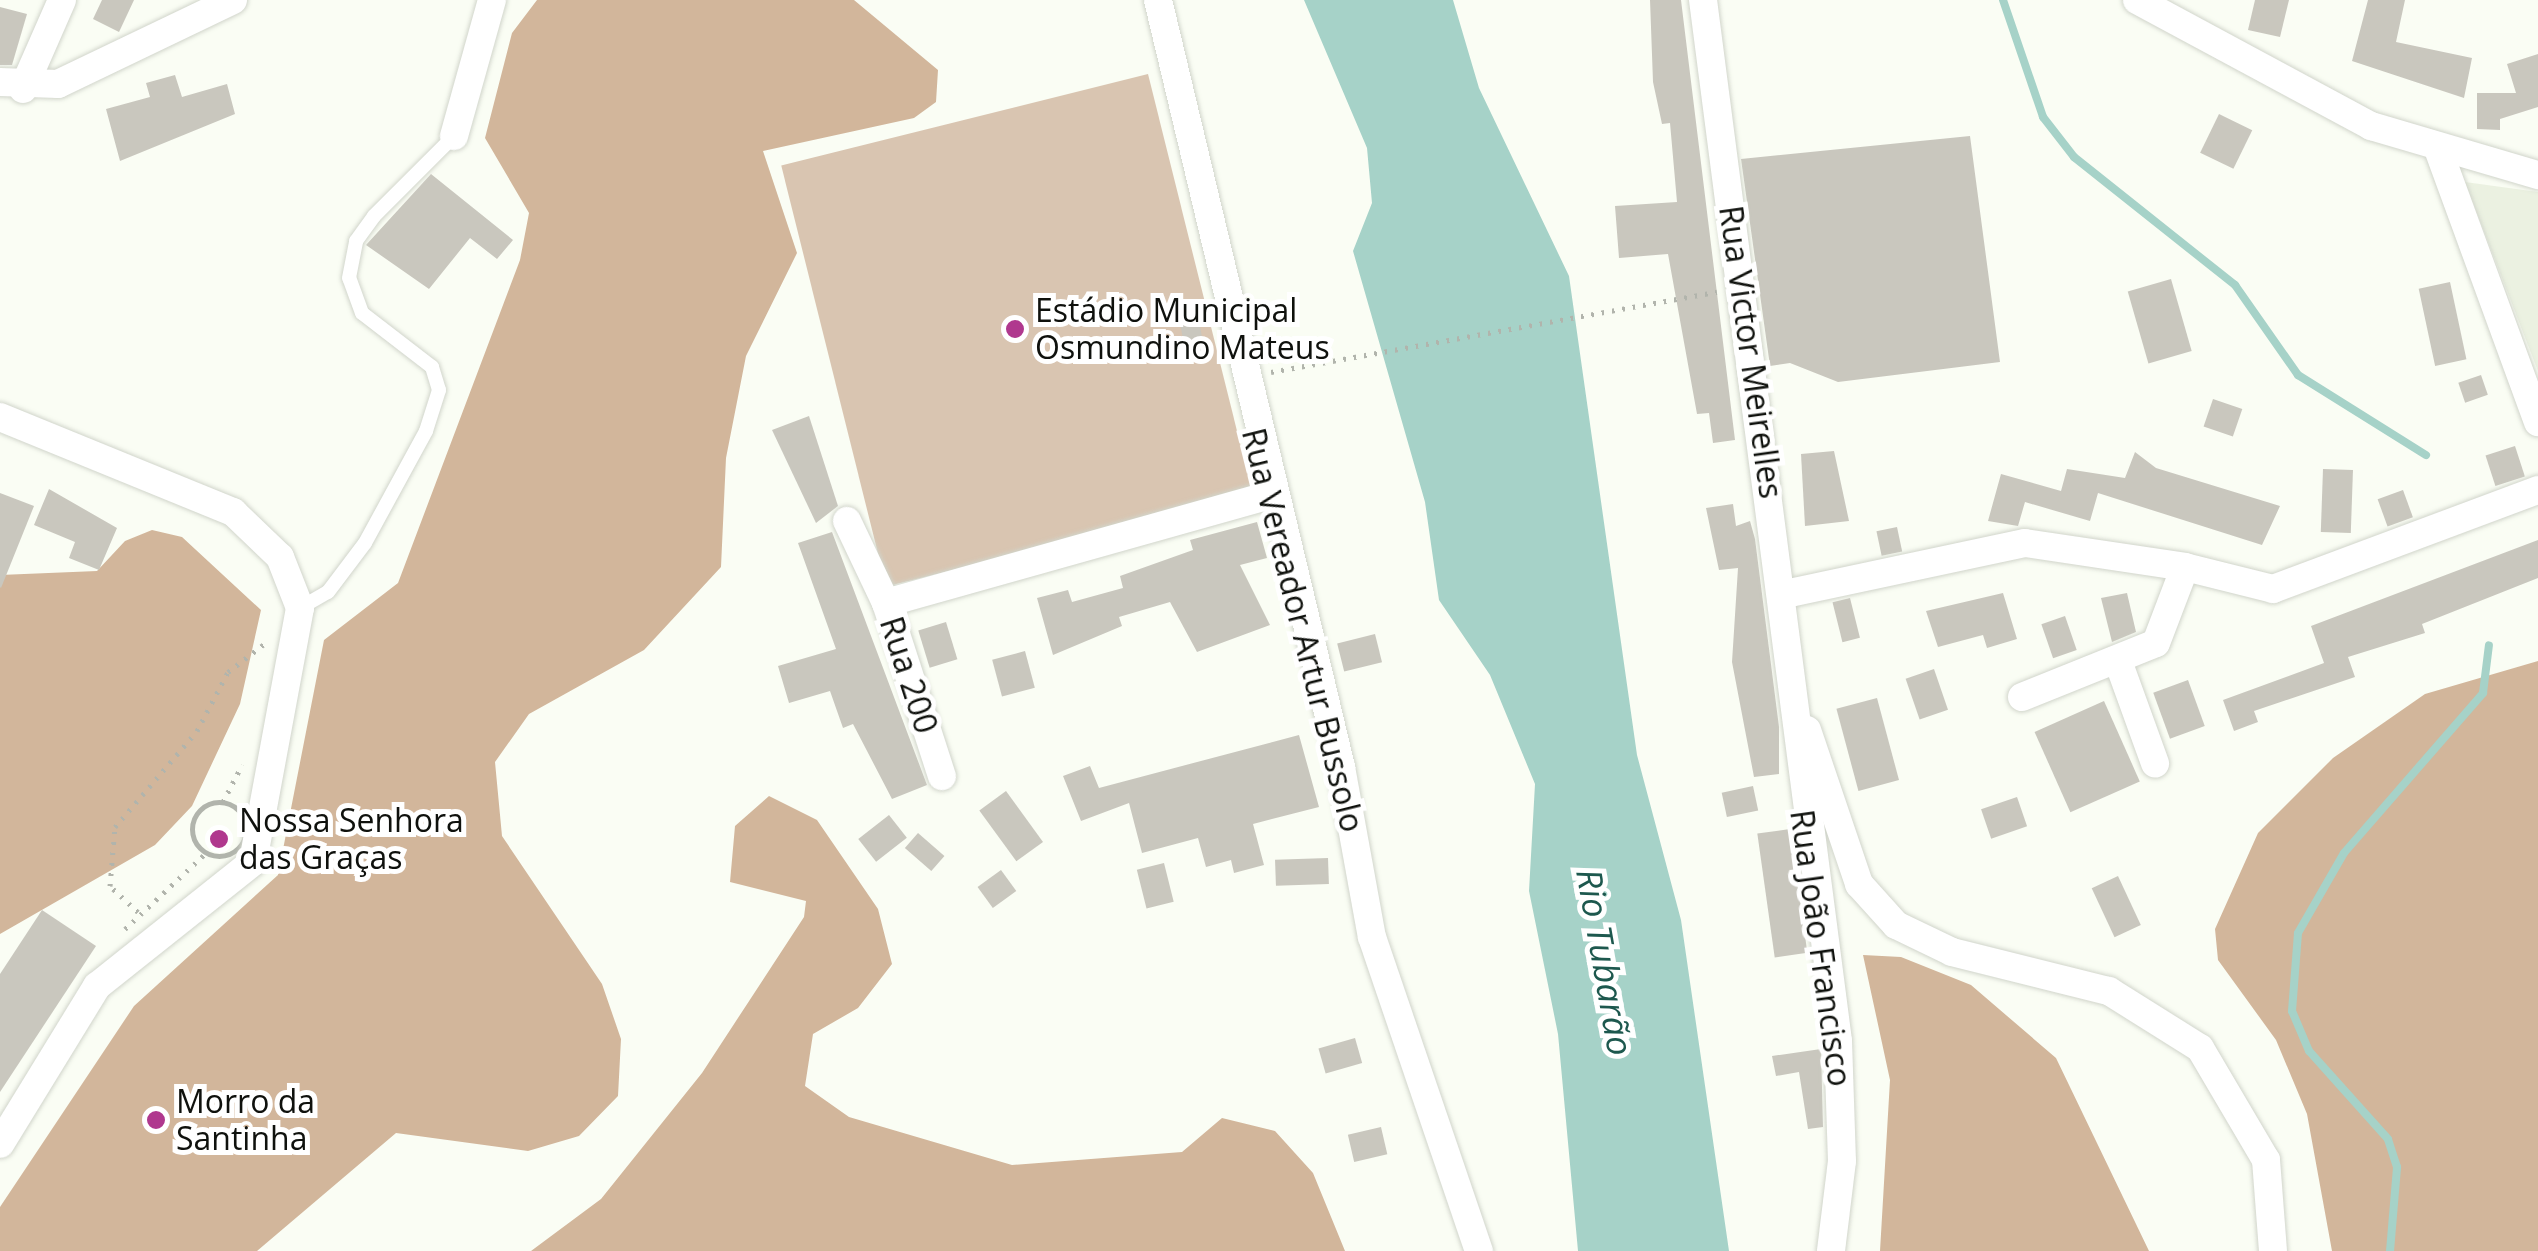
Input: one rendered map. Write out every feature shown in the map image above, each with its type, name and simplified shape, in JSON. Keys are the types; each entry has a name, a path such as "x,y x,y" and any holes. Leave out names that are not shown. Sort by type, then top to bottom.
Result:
{"street":[{"path":"12,86 62,0"},
{"path":"12,86 58,84 233,0"},
{"path":"454,136 492,0"},
{"name":"Rua Vereador Artur Bussolo","path":"1158,0 1270,495 1341,767 1372,937 1479,1251"},
{"name":"Rua Victor Meirelles","path":"1703,0 1799,704"},
{"path":"2137,0 2286,88 2438,149 2538,174"},
{"path":"2438,149 2538,422"},
{"path":"0,418 233,512 280,558 300,608 254,862 97,986 0,1144"},
{"path":"1785,594 2025,543 2185,567 2273,589 2538,490"},
{"path":"886,603 1270,495"},
{"name":"Rua 200","path":"847,521 886,603 942,776"},
{"path":"2022,697 2156,643 2185,567"},
{"path":"2118,661 2155,763"},
{"path":"1799,704 1873,906 1952,952 2144,1006 2200,1048 2266,1160 2273,1251"},
{"name":"Rua João Francisco","path":"1799,704 1805,830 1841,1071 1831,1251"}],"lane":[{"path":"300,608 328,592 366,544 426,431 439,390 432,367 362,313 349,278 356,241 374,216 454,136"}],"path":[{"path":"1243,377 1742,287"},
{"path":"138,912 110,886 114,826 197,732 228,672 270,640"},
{"path":"223,802 239,811 245,837 215,855 194,839 194,820 223,802"}],"shaded area":[{"path":"537,0 854,0 938,70 936,102 914,118 763,151 797,253 746,356 726,458 721,567 644,650 529,714 495,762 502,836 602,984 621,1039 618,1096 579,1136 528,1151 396,1133 257,1251 0,1251 0,1207 134,1006 278,875 324,640 398,583 520,260 529,213 485,138 512,33"},
{"name":"Estádio Municipal Osmundino Mateus","path":"1148,74 1253,495 886,587 781,165"},
{"path":"2465,182 2538,192 2538,371"},
{"path":"152,530 182,537 261,610 240,704 192,806 155,845 0,934 0,575 97,571 125,541"},
{"path":"2538,661 2538,1251 2332,1251 2307,1114 2276,1040 2218,960 2215,929 2258,833 2333,758 2425,694"},
{"path":"769,796 817,820 878,909 892,964 858,1008 813,1034 805,1086 849,1117 1012,1165 1182,1152 1222,1118 1275,1131 1313,1173 1345,1251 531,1251 601,1199 702,1073 804,917 806,901 730,882 735,826"},
{"path":"1863,955 1901,957 1971,985 2056,1058 2149,1251 1880,1251 1890,1080"}],"water":[{"name":"Rio Tubarão","path":"1304,0 1453,0 1479,88 1569,276 1637,755 1681,920 1729,1251 1578,1251 1558,1034 1529,891 1535,784 1490,675 1439,600 1425,502 1353,251 1372,203 1367,148"}],"building":[{"path":"102,0 134,0 119,32 93,19"},
{"path":"1650,0 1681,0 1735,440 1713,443 1709,413 1697,414 1668,254 1619,258 1615,206 1677,202 1670,123 1662,124 1653,82"},
{"path":"2255,0 2289,0 2280,37 2248,30"},
{"path":"2368,0 2405,0 2396,42 2472,58 2464,98 2352,61"},
{"path":"0,7 27,14 12,65 0,65"},
{"path":"2538,54 2538,107 2500,119 2500,130 2477,129 2477,93 2516,93 2507,64"},
{"path":"175,75 182,97 227,84 235,114 120,161 106,109 150,97 146,83"},
{"path":"2219,114 2252,130 2233,169 2200,153"},
{"path":"1970,136 2000,362 1838,382 1790,363 1770,366 1741,159"},
{"path":"431,174 513,240 497,259 470,238 429,289 366,245"},
{"path":"2171,279 2192,351 2148,363 2128,291"},
{"path":"2450,282 2466,359 2435,366 2419,289"},
{"path":"1196,306 1206,356 1187,360 1177,310"},
{"path":"2481,375 2488,395 2465,403 2458,383"},
{"path":"2213,399 2242,409 2233,437 2204,426"},
{"path":"809,416 838,506 816,523 772,430"},
{"path":"2515,446 2525,476 2495,486 2486,456"},
{"path":"1834,451 1849,521 1805,526 1801,454"},
{"path":"2135,452 2156,468 2280,506 2262,545 2098,493 2090,521 2025,502 2018,526 1988,521 2001,474 2061,491 2067,469 2125,478"},
{"path":"2323,469 2353,470 2351,533 2321,532"},
{"path":"49,489 117,528 99,570 69,558 75,542 34,525"},
{"path":"2403,490 2413,517 2388,526 2378,499"},
{"path":"0,493 34,506 1,588 0,587"},
{"path":"1733,504 1736,526 1750,521 1755,539 1779,727 1779,774 1754,777 1732,662 1738,568 1719,570 1706,508"},
{"path":"1257,522 1267,558 1240,565 1270,625 1197,652 1170,602 1119,617 1122,626 1053,655 1037,598 1068,590 1072,602 1123,588 1120,576 1193,550 1190,540"},
{"path":"1897,527 1902,551 1882,556 1876,531"},
{"path":"832,532 927,785 892,799 853,724 843,728 830,691 789,703 778,666 836,649 798,543"},
{"path":"2538,540 2538,578 2422,624 2425,633 2348,657 2355,677 2254,711 2258,722 2234,731 2223,700 2324,663 2311,626"},
{"path":"2003,593 2017,639 1987,648 1983,635 1938,647 1926,611"},
{"path":"2127,593 2136,632 2112,642 2101,598"},
{"path":"1850,598 1860,638 1842,642 1833,602"},
{"path":"2065,616 2077,650 2053,658 2041,624"},
{"path":"946,622 957,659 930,668 918,630"},
{"path":"1375,634 1382,662 1344,672 1337,643"},
{"path":"1025,651 1035,688 1002,697 992,660"},
{"path":"1934,669 1948,710 1920,719 1906,679"},
{"path":"2188,680 2205,726 2170,739 2153,693"},
{"path":"1877,698 1899,780 1858,791 1836,709"},
{"path":"2104,701 2140,781 2070,812 2035,732"},
{"path":"1299,735 1319,807 1253,824 1264,865 1234,873 1231,860 1206,867 1198,838 1142,853 1129,803 1081,821 1063,776 1090,766 1099,788"},
{"path":"1753,786 1758,810 1727,817 1722,793"},
{"path":"1006,791 1043,842 1016,861 979,810"},
{"path":"2017,797 2027,826 1991,839 1981,809"},
{"path":"889,815 907,838 876,862 858,839"},
{"path":"1790,829 1807,953 1775,957 1757,834"},
{"path":"918,833 944,856 931,871 905,848"},
{"path":"1328,858 1329,884 1276,886 1275,860"},
{"path":"1164,863 1174,902 1147,909 1137,870"},
{"path":"1001,870 1016,891 993,908 978,887"},
{"path":"2118,876 2141,925 2115,937 2092,888"},
{"path":"42,910 96,946 0,1092 0,974"},
{"path":"1355,1038 1362,1063 1326,1073 1318,1048"},
{"path":"1821,1049 1823,1127 1808,1129 1799,1072 1776,1076 1772,1056"},
{"path":"1381,1127 1387,1154 1354,1162 1348,1135"}],"waterway":[{"path":"2003,0 2043,117 2074,157 2235,285 2298,375 2426,455"},
{"path":"2390,1251 2397,1167 2388,1139 2309,1051 2292,1011 2298,933 2344,853 2483,693 2489,645"}],"place":[{"name":"Estádio Municipal Osmundino Mateus","path":"1015,329"},
{"name":"Nossa Senhora das Graças","path":"219,839"},
{"name":"Morro da Santinha","path":"156,1120"}]}
